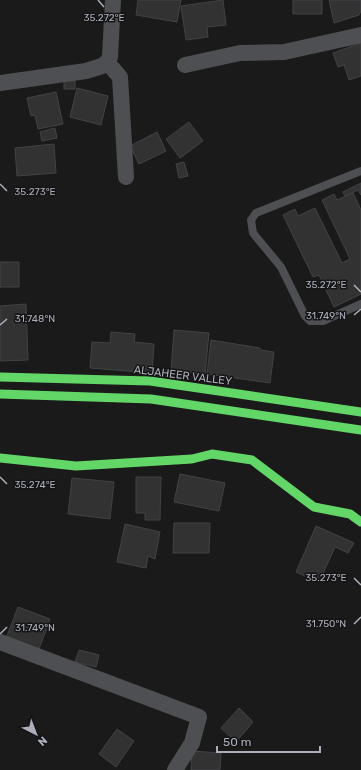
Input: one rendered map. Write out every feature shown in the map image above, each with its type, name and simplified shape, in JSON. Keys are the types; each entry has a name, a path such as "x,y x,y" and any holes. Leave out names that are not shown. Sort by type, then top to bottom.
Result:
{"street":[{"path":"0,83 86,71 107,62 110,57 113,0"},
{"path":"185,65 240,53 284,52 361,34"},
{"path":"107,62 120,77 126,177"},
{"name":"ALJAHEER VALLEY","path":"0,377 150,380 361,412"},
{"path":"0,394 151,399 361,430"},
{"path":"0,458 76,466 192,459 212,454 252,460 314,507 350,514 361,522"},
{"path":"0,642 199,717 192,744 175,770"}],"lane":[{"path":"361,171 256,213 251,220 253,233 281,267 305,316 310,321 323,321 361,304"}],"building":[{"path":"138,0 181,0 177,22 136,15"},
{"path":"223,0 226,25 207,27 208,37 186,40 181,6"},
{"path":"293,0 322,0 322,14 293,14"},
{"path":"329,0 361,0 361,11 359,15 334,23"},
{"path":"361,43 361,76 349,80 344,65 338,67 333,53"},
{"path":"64,77 75,77 75,89 64,89"},
{"path":"77,88 108,96 101,125 70,117"},
{"path":"56,92 63,124 38,129 35,115 31,116 27,98"},
{"path":"189,122 203,141 180,158 166,139"},
{"path":"55,128 57,138 42,141 40,132"},
{"path":"157,132 166,151 139,164 130,146"},
{"path":"54,144 56,173 17,176 15,148"},
{"path":"184,162 188,176 179,178 176,164"},
{"path":"361,183 361,195 358,190 345,196 343,192"},
{"path":"353,193 361,210 361,294 334,307 319,275 313,277 283,215 295,209 298,216 315,208 342,263 350,259 322,200 334,194 337,200"},
{"path":"0,262 19,262 19,287 0,287"},
{"path":"26,304 28,360 0,361 0,306"},
{"path":"174,330 209,333 205,374 171,371"},
{"path":"111,332 135,334 134,342 154,344 152,373 90,368 92,342 110,343"},
{"path":"211,340 260,348 261,350 274,352 270,383 207,374"},
{"path":"180,474 225,483 219,511 174,502"},
{"path":"136,477 161,477 160,520 145,520 145,513 136,513"},
{"path":"72,478 114,482 110,519 68,514"},
{"path":"174,523 210,523 209,553 173,553"},
{"path":"125,524 160,532 155,559 148,556 146,568 117,562"},
{"path":"316,526 354,543 348,553 335,547 319,582 296,572"},
{"path":"18,607 50,619 39,649 7,636"},
{"path":"79,650 99,655 96,667 75,662"},
{"path":"239,708 253,722 236,742 221,728"},
{"path":"117,729 134,741 116,767 99,754"},
{"path":"192,751 221,753 220,770 191,770"}],"traffic: fast":[{"path":"0,377 150,381 361,412"},
{"path":"0,394 151,399 361,430"},
{"path":"0,458 76,466 192,459 212,454 252,460 314,507 350,514 361,522"}]}
